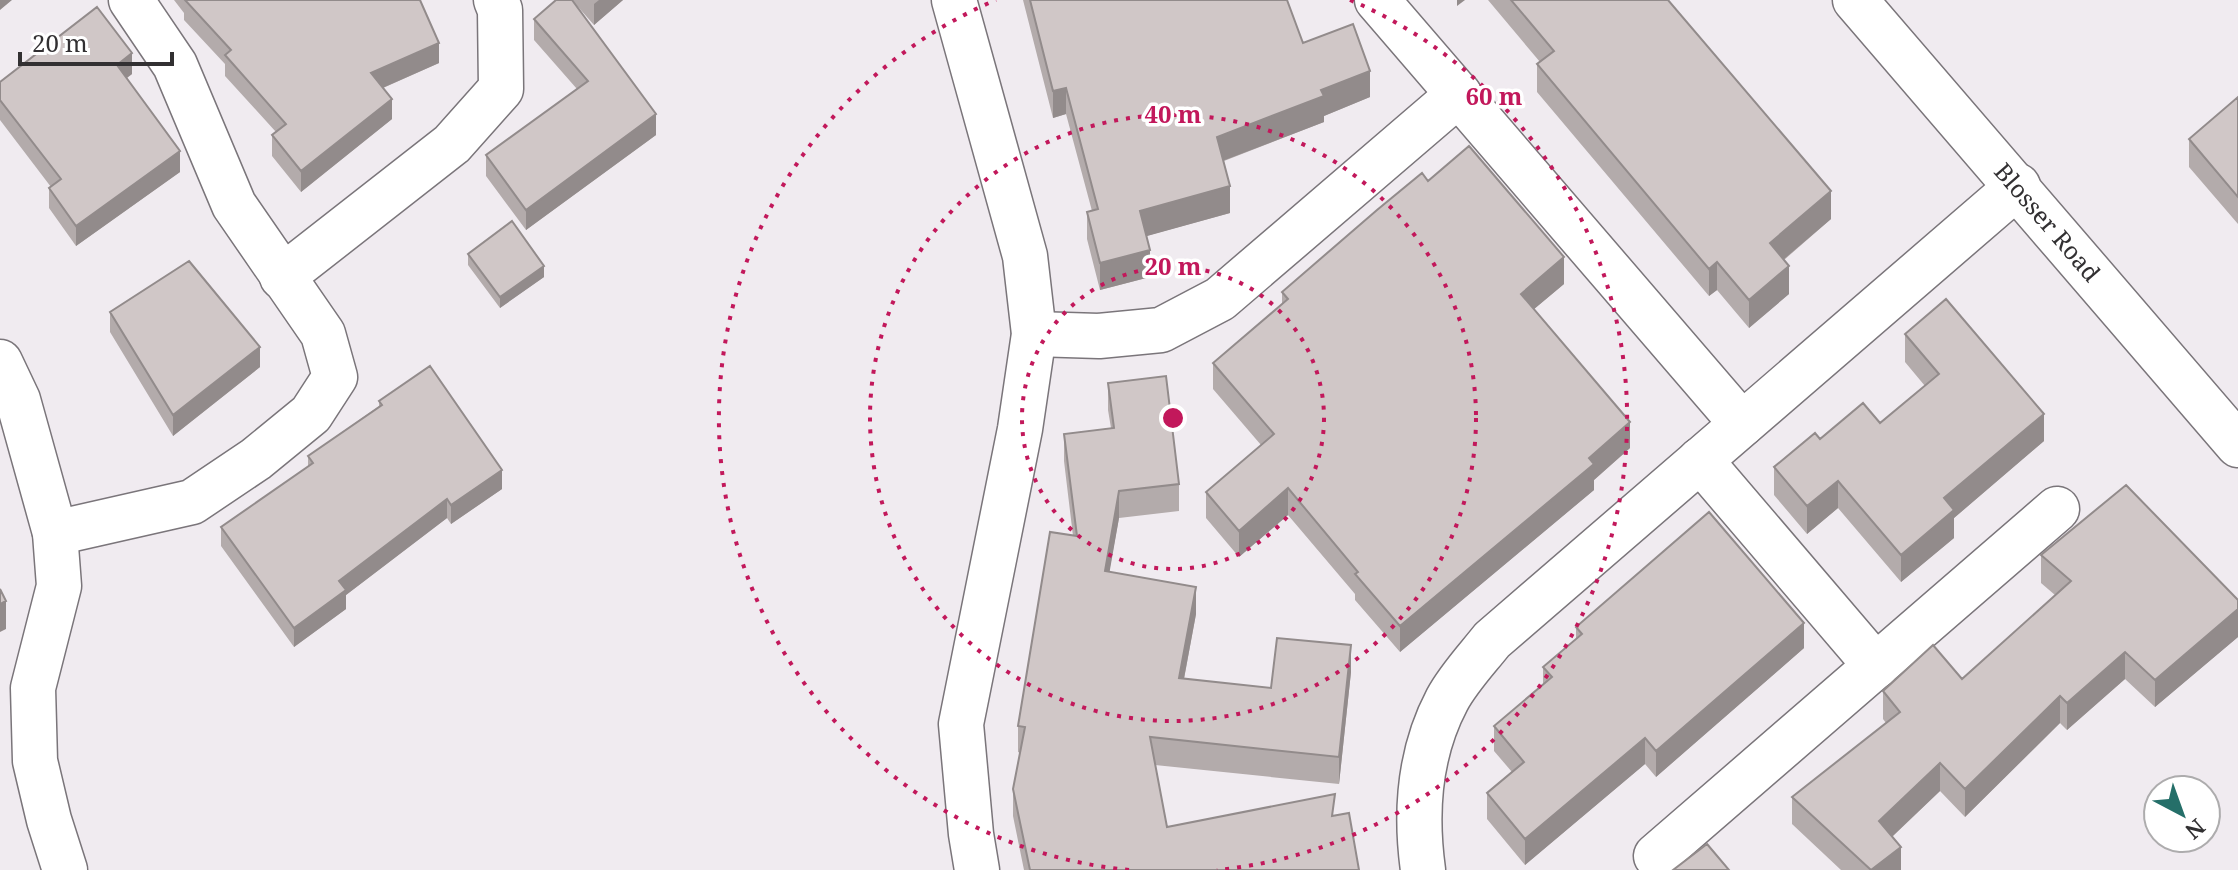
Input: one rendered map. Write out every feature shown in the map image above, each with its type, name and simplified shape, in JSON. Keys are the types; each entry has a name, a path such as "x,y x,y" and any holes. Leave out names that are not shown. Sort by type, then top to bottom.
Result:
{"street":[{"path":"55,533 192,502 256,459 311,414 335,377 323,334 234,205 175,65 131,0"},
{"path":"282,277 452,144 501,89 500,10 496,0"},
{"path":"954,0 1025,256 1034,334 1020,429 961,724 977,870"},
{"path":"1377,0 1742,424"},
{"name":"Blosser Road","path":"1855,0 2238,445"},
{"path":"1034,334 1099,336 1161,330 1220,299 1459,94"},
{"path":"1423,870 1418,831 1423,762 1447,699 1492,640 2018,186"},
{"path":"0,362 18,400 55,533 59,586 33,688 35,761 65,870"},
{"path":"1700,460 1876,666"},
{"path":"1656,856 2057,509"}],"building":[{"path":"185,0 420,0 439,43 371,73 392,99 301,171 272,135 286,124 225,55 231,50"},
{"path":"556,0 572,0 656,114 526,210 486,155 588,81 534,19"},
{"path":"1030,0 1287,0 1303,43 1353,24 1370,71 1321,90 1324,96 1217,137 1230,186 1140,211 1150,250 1100,263 1087,212 1098,209 1066,88 1053,91"},
{"path":"1511,0 1668,0 1831,191 1770,243 1789,266 1749,300 1717,262 1709,269 1537,64 1554,51"},
{"path":"97,7 132,53 117,65 180,151 76,226 49,188 61,179 0,100 0,82"},
{"path":"2238,97 2238,197 2189,139"},
{"path":"1469,146 1564,257 1521,294 1630,422 1589,458 1594,464 1400,626 1288,488 1239,531 1206,492 1274,434 1213,363 1288,299 1282,292 1377,210 1422,173 1428,181"},
{"path":"512,221 544,266 500,297 468,254"},
{"path":"189,261 260,347 173,415 110,312"},
{"path":"1946,299 2044,414 1944,498 1954,510 1901,555 1838,481 1807,506 1774,467 1815,433 1820,439 1863,403 1880,423 1939,374 1905,334"},
{"path":"430,366 502,470 451,505 447,499 339,581 346,590 294,628 221,527 313,463 308,456 382,405 379,401"},
{"path":"1166,376 1179,484 1119,491 1105,571 1196,587 1179,678 1271,688 1277,638 1351,645 1339,757 1150,737 1167,827 1335,794 1332,816 1349,813 1359,870 1030,870 1013,789 1025,727 1018,726 1050,532 1077,536 1064,434 1114,428 1108,383"},
{"path":"2126,485 2238,600 2238,609 2155,680 2125,652 2067,703 2060,696 1965,789 1940,763 1879,821 1901,847 1871,870 1792,797 1900,712 1883,691 1933,645 1962,679 2071,581 2041,555"},
{"path":"1709,512 1804,623 1656,751 1645,738 1525,839 1487,793 1524,762 1494,726 1552,677 1543,667 1582,634 1576,627"},
{"path":"0,589 6,601 0,604"},
{"path":"1707,844 1729,870 1673,870"}]}
